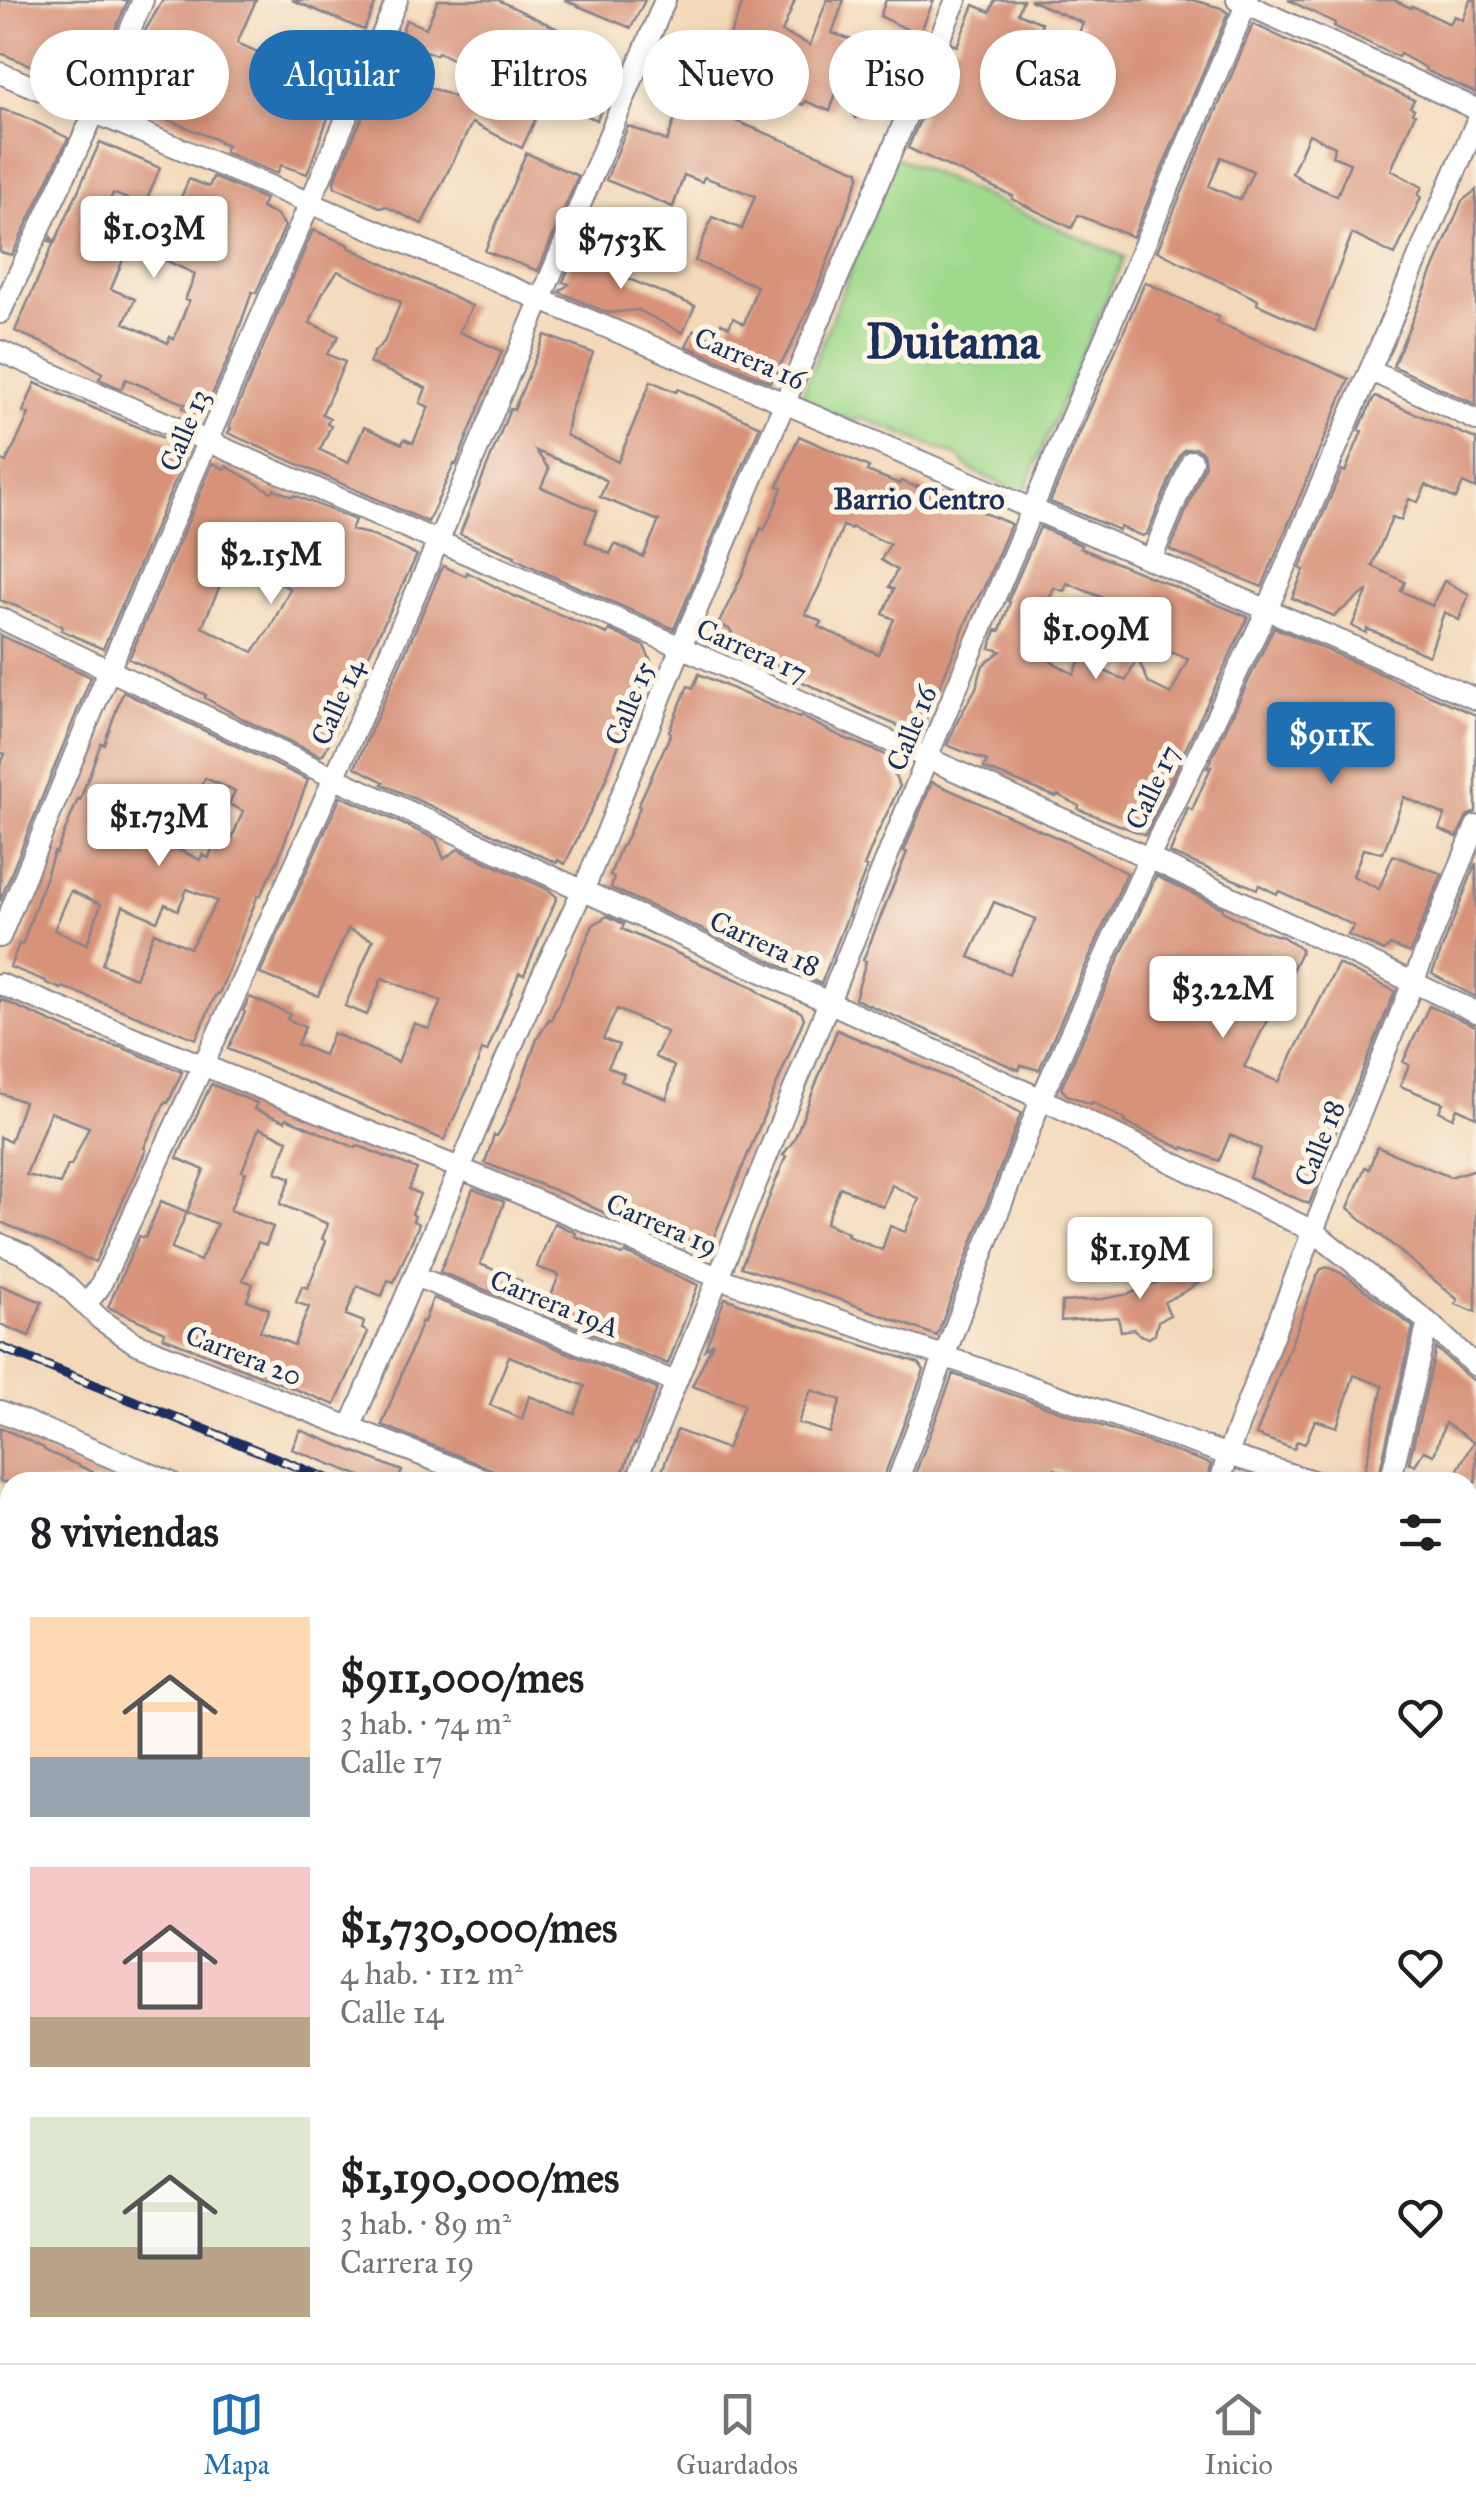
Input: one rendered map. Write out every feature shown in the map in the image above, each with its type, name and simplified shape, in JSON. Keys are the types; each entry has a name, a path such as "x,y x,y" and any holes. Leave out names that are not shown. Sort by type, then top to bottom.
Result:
{"street":[{"path":"131,30 144,0"},
{"name":"Calle 13","path":"0,937 397,0"},
{"name":"Calle 14","path":"92,1296 203,1067 438,542 665,0"},
{"name":"Calle 15","path":"351,1426 538,984 583,890 681,648 956,0"},
{"path":"1244,1 1476,109"},
{"name":"Calle 16","path":"640,1472 928,760 1244,1"},
{"name":"Carrera 16","path":"0,73 30,86"},
{"path":"0,314 91,120"},
{"name":"Carrera 16","path":"109,120 312,202 1476,699"},
{"name":"Calle 17","path":"901,1472 1041,1099 1149,858 1268,610 1476,123"},
{"name":"Carrera 17","path":"0,350 681,648 1149,858 1476,1012"},
{"path":"1371,371 1476,420"},
{"path":"1151,560 1192,461"},
{"name":"Carrera 18","path":"0,618 333,778 1041,1099 1313,1231 1428,1322 1476,1366"},
{"name":"Calle 18","path":"1223,1472 1313,1231 1476,826"},
{"name":"Carrera 19","path":"0,984 718,1277 1283,1472"},
{"name":"Carrera 20","path":"0,1244 26,1255 92,1296 108,1325 135,1343 465,1472"},
{"name":"Carrera 19A","path":"414,1276 676,1382"},
{"path":"1392,1472 1428,1322"},
{"path":"0,1411 146,1472"}],"green space":[{"path":"895,157 1124,257 1023,494 969,469 958,456 862,418 852,422 800,400"}],"building":[{"path":"0,0 128,0 115,30 30,30 30,65 0,53"},
{"path":"163,0 256,0 237,43 249,48 249,120 327,120 307,174 281,165 277,174 224,152 227,145 220,141 168,120 229,120 229,30 146,29"},
{"path":"292,0 377,0 364,30"},
{"path":"438,0 498,0 560,30 455,30 455,60 438,52 435,55 435,30 402,30 406,20 426,28"},
{"path":"564,0 645,0 631,28"},
{"path":"744,0 795,0 783,30 732,30"},
{"path":"827,0 844,0 833,30 829,30 829,111 809,103 809,45"},
{"path":"886,0 934,0 921,30 909,30 880,16"},
{"path":"995,0 1023,0 1018,13 1042,23 1039,30 980,30 980,120 1116,120 1116,30 1080,30 1083,23 1030,0 1193,0 1228,13 1133,237 1078,215 1072,228 908,148 920,120 960,120 960,39 974,5 990,12"},
{"path":"1288,0 1394,0 1450,24 1454,16 1463,20 1470,0 1476,0 1476,93 1334,26 1335,23"},
{"path":"1253,24 1414,100 1410,107 1415,114 1391,170 1422,187 1418,195 1421,197 1395,255 1352,234 1315,330 1157,251","holes":["1309,134 1335,147 1332,156 1350,163 1337,196 1292,173","1221,157 1253,171 1240,200 1209,186"]},
{"path":"435,90 455,97 455,120 535,120 522,148 472,123 422,224 335,187 334,181 361,120 435,120"},
{"path":"0,109 68,138 12,255 0,252"},
{"path":"674,120 733,120 859,171 815,295 770,382 686,346 694,330 714,339 721,323 729,327 733,318 744,324 757,286 695,261 712,217 742,229 755,196 704,177 702,182 684,175 673,207 606,180 628,126 667,141"},
{"path":"100,142 160,168 144,206 113,193 91,242 124,257 111,289 135,299 124,323 168,343 170,337 174,339 189,301 185,300 195,274 139,248 148,229 164,236 189,179 209,187 213,177 265,199 261,208 277,215 285,226 256,293 252,292 203,416 183,408 185,404 126,379 121,389 99,379 102,373 82,360 15,331 54,242 49,241 51,237 55,242"},
{"path":"526,153 578,176 538,271 485,251"},
{"path":"1476,190 1476,405 1393,366 1462,201"},
{"path":"313,230 472,306 459,332 502,351 456,465 428,522 228,433","holes":["338,271 401,302 384,342 369,363 426,388 420,403 429,407 413,443 404,439 402,444 364,427 348,463 320,450 331,426 327,424 330,418 322,414 345,362 327,354 339,336 310,323 322,294"]},
{"path":"577,248 625,270 621,276 695,306 683,333 638,310 608,313 559,292 569,284 563,282"},
{"path":"1145,282 1219,317 1216,322 1349,379 1262,587 1170,550 1205,465 1203,453 1196,448 1180,455 1147,534 1142,536 1050,502"},
{"path":"545,335 593,353 570,411 566,435 618,462 651,381 760,426 674,629 460,534 510,409 514,410","holes":["536,451 607,481 600,497 659,521 643,557 615,544 610,554 585,542 597,511 541,487 549,469"]},
{"path":"35,383 189,449 103,649 61,630 63,627 50,620 0,600 0,459 6,462 20,434 29,414 23,412"},
{"path":"1376,397 1476,439 1476,489 1463,483 1456,499 1426,485 1418,502 1409,499 1401,520 1392,517 1372,566 1405,582 1401,591 1432,606 1444,581 1469,594 1459,620 1444,612 1429,656 1352,626 1368,590 1334,616 1292,598 1304,570 1300,568"},
{"path":"799,436 869,467 867,471 900,484 901,481 917,485 1011,524 921,731 880,718 734,650 735,637 719,623 761,528 764,530 773,511 782,488 778,486","holes":["843,526 890,544 881,560 897,570 883,614 894,619 878,654 819,627 822,622 805,614"]},
{"path":"213,463 225,469 226,466 272,492 274,489 294,495 355,520 351,530 417,555 358,672 323,755 249,722 205,698 206,695 129,659","holes":["233,556 260,567 259,570 290,589 253,652 202,627"]},
{"path":"1040,527 1081,545 1080,548 1248,617 1145,835 1078,809 1079,806 1058,795 984,768 987,761 947,745 976,688 983,665 1001,651 990,648 996,630 1000,631 1008,601","holes":["1067,583 1106,599 1074,674 1029,649 1054,588 1064,591","1111,640 1150,660 1157,646 1188,659 1171,694 1149,683 1137,657 1126,681 1098,668"]},
{"path":"443,566 466,576 467,572 607,634 609,630 644,646 651,661 603,786 565,864 382,784 355,767"},
{"path":"1274,627 1476,715 1476,812 1467,816 1457,837 1439,829 1445,815 1404,797 1383,853 1363,849 1353,876 1379,889 1393,855 1442,874 1410,953 1390,945 1384,951 1348,935 1354,926 1330,914 1279,891 1277,894 1259,885 1257,889 1170,853"},
{"path":"0,635 91,677 0,901 0,766 5,754 0,752"},
{"path":"699,674 884,754 900,786 864,866 867,867 821,984 611,888 614,877 610,875 621,846 688,686 693,688"},
{"path":"123,692 308,780 278,860 258,895 219,994 196,1039 10,967 19,944 22,945 54,852 80,800 101,743 104,744","holes":["205,778 235,791 229,804 243,811 232,838 218,831 209,858 202,855 200,860 169,845","187,889 217,901 190,948 154,932 135,978 102,964 123,906 157,921 165,904 178,910","71,891 101,904 87,944 54,930"]},
{"path":"932,782 1127,873 1039,1070 1021,1065 1019,1070 855,999 866,961 863,960 907,852 904,851","holes":["994,902 1036,919 1009,974 969,957"]},
{"path":"341,796 436,839 444,859 458,849 557,897 524,975 519,973 487,1052 482,1050 444,1140 228,1049 250,997 290,1014 287,1019 305,1027 297,1044 324,1055 333,1033 398,1062 414,1023 429,1029 441,1001 382,978 367,1015 345,1006 373,940 348,929 318,996 260,974"},
{"path":"1476,863 1476,997 1432,974"},
{"path":"1156,876 1259,930 1283,937 1302,950 1244,1067 1279,1082 1338,964 1395,991 1331,1138 1309,1204 1249,1177 1261,1149 1230,1135 1219,1161 1124,1122 1092,1102 1067,1095 1061,1088"},
{"path":"607,916 624,924 622,929 756,988 801,1012 804,1018 706,1256 485,1163 537,1039 551,1020 593,925","holes":["617,1009 667,1032 655,1057 674,1066 667,1099 621,1081 624,1074 608,1067 619,1045 603,1039"]},
{"path":"0,999 88,1038 182,1072 95,1262 0,1222 0,1137 10,1142 24,1102 0,1093","holes":["50,1112 89,1127 60,1184 26,1175"]},
{"path":"1429,1006 1476,1026 1476,1117 1457,1108 1453,1118 1439,1111 1443,1103 1400,1086 1409,1065 1403,1062"},
{"path":"837,1030 982,1092 1021,1113 937,1336 741,1267 786,1156 783,1155 794,1140","holes":["892,1185 919,1199 905,1232 890,1226 882,1250 826,1223 840,1187 883,1207"]},
{"path":"211,1084 257,1103 254,1109 417,1169 409,1189 420,1194 412,1214 413,1221 419,1224 394,1282 388,1280 382,1296 357,1286 346,1315 364,1322 362,1329 368,1332 335,1405 163,1337 165,1332 108,1307 139,1236 145,1238 161,1201 187,1212 204,1170 177,1158","holes":["259,1128 288,1140 276,1172 291,1178 280,1204 328,1224 322,1239 326,1241 308,1288 302,1286 296,1302 309,1307 294,1345 260,1331 269,1309 247,1300 253,1284 243,1280 258,1242 266,1245 273,1227 230,1210","187,1212 217,1224 200,1261 171,1249"]},
{"path":"1377,1147 1450,1177 1476,1169 1476,1312 1455,1304 1458,1300 1348,1208"},
{"path":"473,1189 504,1202 480,1264 521,1281 513,1301 440,1272"},
{"path":"554,1223 576,1233 575,1236 622,1255 626,1253 698,1285 668,1364 544,1314 559,1275 537,1267"},
{"path":"1201,1257 1213,1273 1164,1302 1170,1315 1158,1321 1155,1334 1149,1338 1134,1329 1121,1331 1118,1317 1061,1321 1062,1302 1129,1294 1166,1279"},
{"path":"1328,1267 1347,1276 1413,1327 1380,1472 1364,1472 1383,1386 1354,1375 1337,1427 1315,1420 1305,1444 1297,1441 1294,1449 1256,1435 1321,1269"},
{"path":"0,1285 42,1302 29,1336 0,1324"},
{"path":"433,1298 657,1389 623,1472 498,1472 382,1425","holes":["509,1356 585,1386 575,1414 529,1396 522,1419 490,1405"]},
{"path":"725,1298 919,1363 924,1370 886,1472 662,1472 677,1430 727,1449 744,1404 692,1386 713,1343 705,1349","holes":["811,1390 841,1400 830,1433 798,1423"]},
{"path":"1436,1348 1476,1382 1476,1472 1456,1472 1473,1442 1445,1423 1434,1455 1424,1451 1415,1465 1409,1462"},
{"path":"953,1374 1211,1464 1209,1472 1055,1469 916,1472"},
{"path":"0,1427 93,1472 0,1472"},
{"path":"300,1430 402,1471 351,1472 292,1449"}],"railway":[{"path":"0,1347 310,1472"}],"district":[{"name":"Duitama","path":"953,341"},
{"name":"Barrio Centro","path":"919,499"}]}
